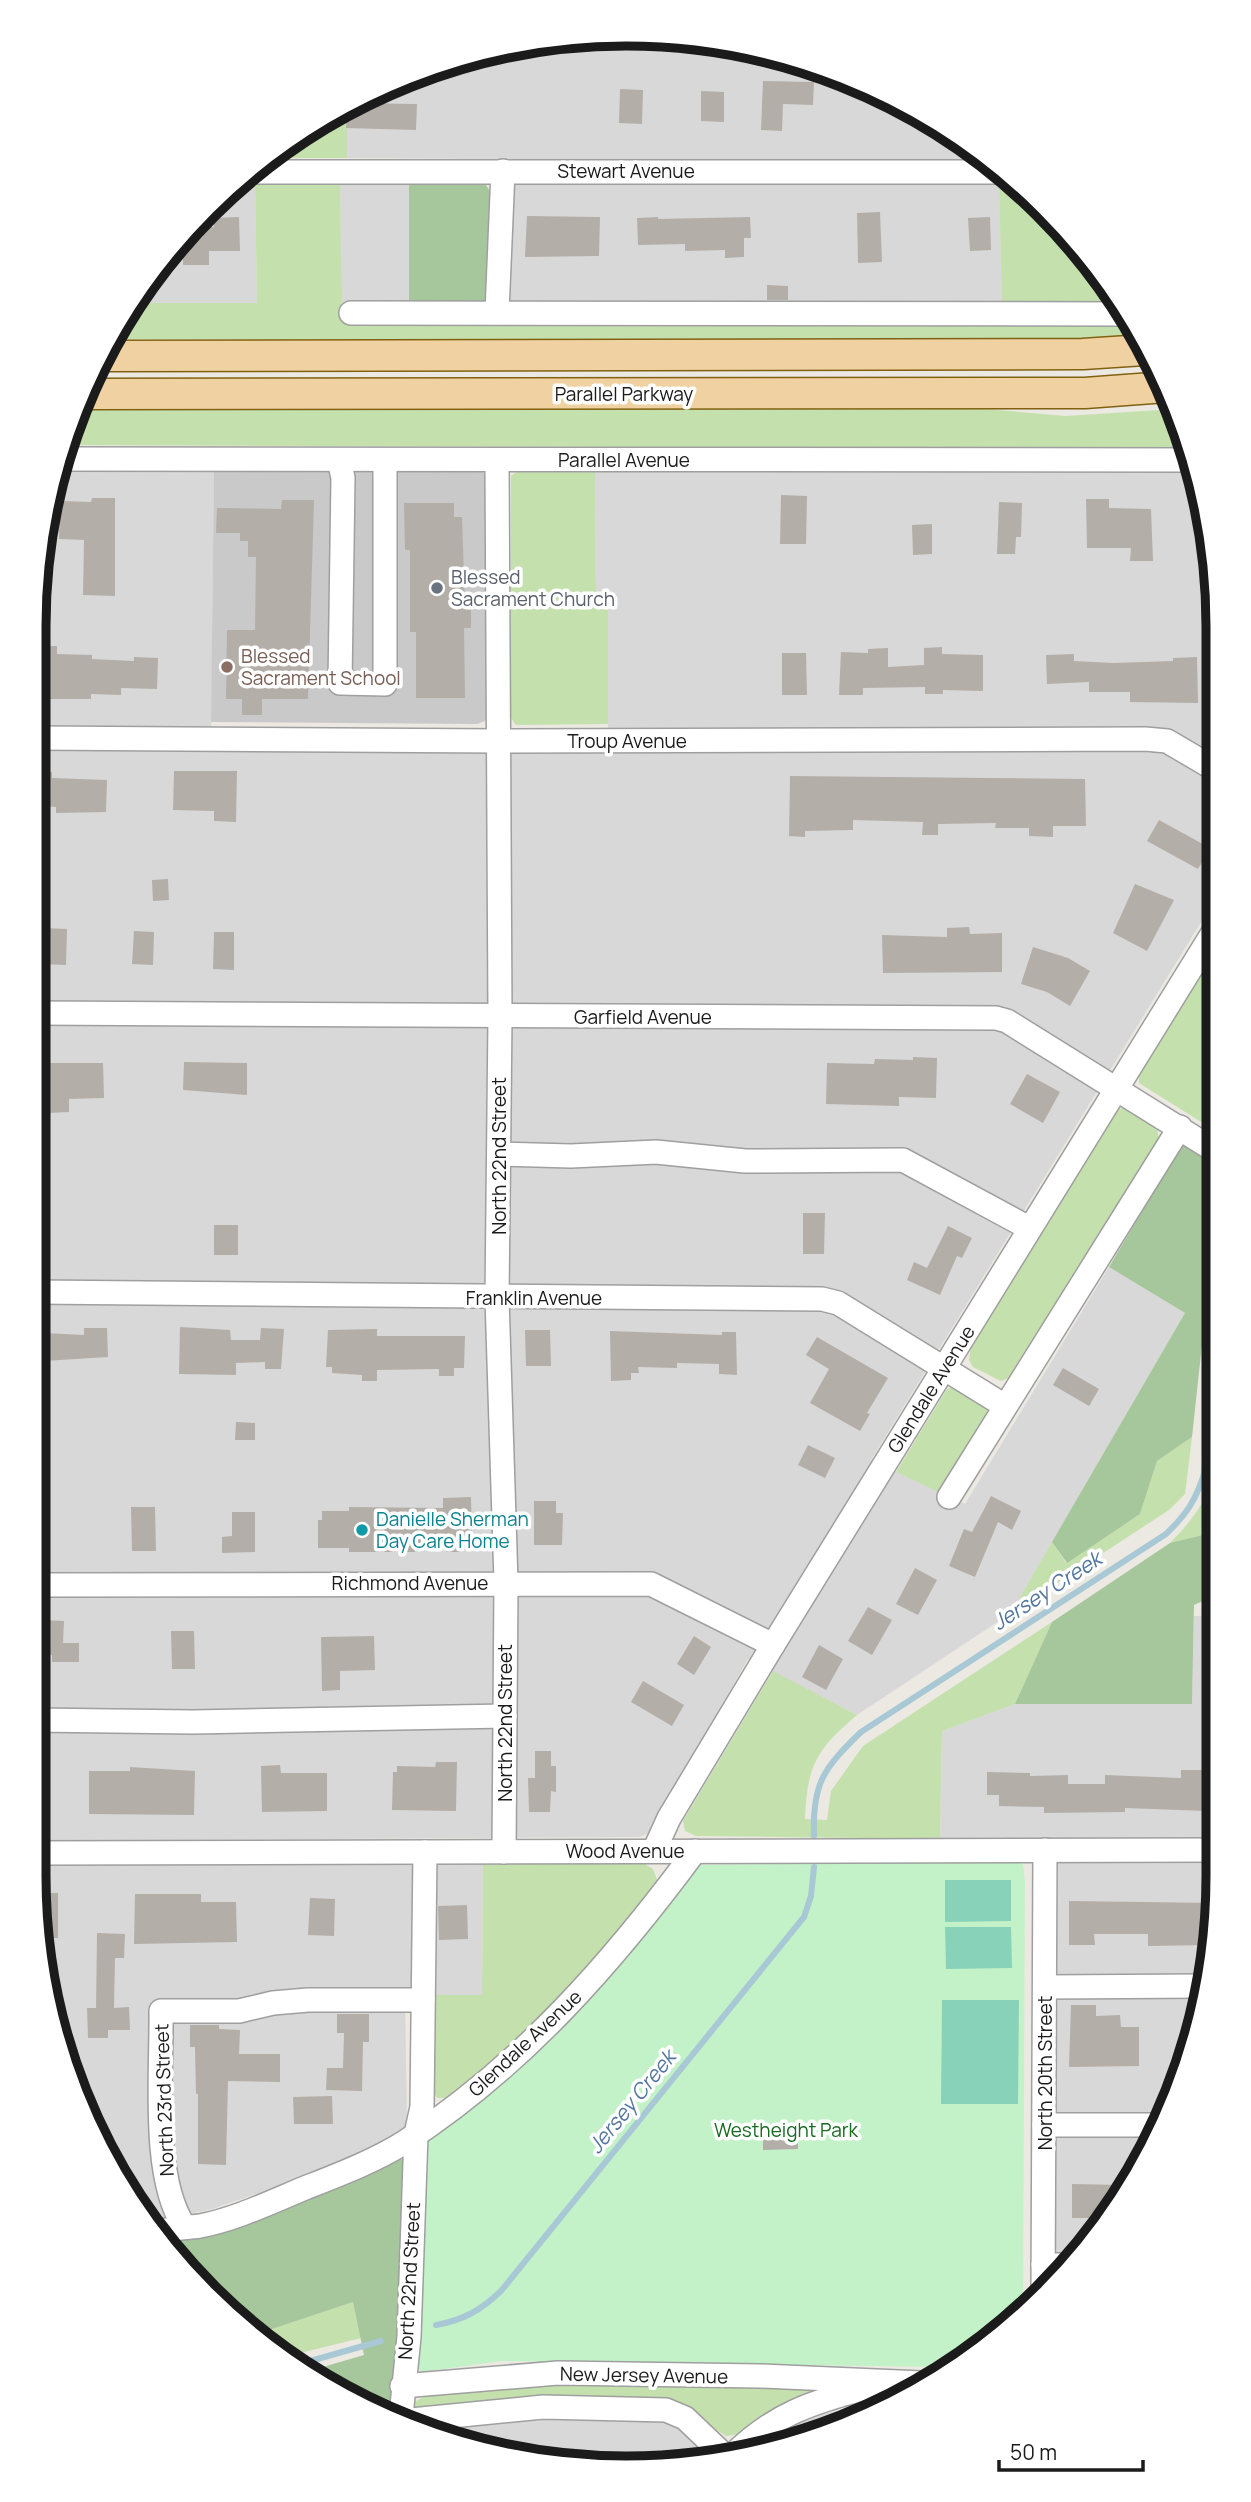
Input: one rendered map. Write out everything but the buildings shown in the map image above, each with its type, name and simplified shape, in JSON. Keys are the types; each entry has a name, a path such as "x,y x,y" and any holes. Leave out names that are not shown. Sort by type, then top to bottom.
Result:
{"main road":[{"name":"Parallel Parkway","path":"112,356 1083,355 1136,351"},
{"name":"Parallel Parkway","path":"94,394 1085,393 1154,388"}],"street":[{"path":"497,312 503,171"},
{"name":"Stewart Avenue","path":"264,172 987,172"},
{"path":"351,313 1115,314"},
{"name":"Parallel Avenue","path":"70,459 1181,460"},
{"path":"339,460 343,478 340,683 385,684 385,460"},
{"name":"North 22nd Street","path":"497,461 500,1017 497,1298 506,1582 504,1852"},
{"name":"Troup Avenue","path":"46,738 499,741 1145,739 1167,741 1206,764"},
{"name":"Glendale Avenue","path":"654,1851 669,1818 773,1645 1206,944"},
{"name":"Garfield Avenue","path":"46,1013 996,1018 1007,1021 1206,1145"},
{"path":"949,1497 1180,1127"},
{"path":"499,1154 572,1156 656,1152 745,1161 903,1160 1029,1228"},
{"name":"Franklin Avenue","path":"46,1292 822,1299 838,1303 1005,1406"},
{"name":"Richmond Avenue","path":"46,1585 506,1582 652,1584 773,1645"},
{"path":"46,1720 193,1722 505,1716"},
{"name":"North 20th Street","path":"1045,1850 1044,2125 1055,2265"},
{"name":"Wood Avenue","path":"46,1853 1206,1850"},
{"name":"Glendale Avenue","path":"165,2230 218,2221 342,2173 416,2134 469,2097 542,2032 644,1920 695,1851"},
{"name":"North 22nd Street","path":"401,2411 409,2337 416,2134 422,2107 425,1852"},
{"path":"1045,1987 1195,1986"},
{"name":"North 23rd Street","path":"184,2226 176,2213 165,2179 161,2011 239,2011 273,2003 308,2000 423,2000"},
{"path":"1044,2125 1149,2125"},
{"name":"New Jersey Avenue","path":"402,2386 558,2373 760,2376 909,2383"},
{"name":"New Jersey Avenue","path":"744,2444 755,2433 799,2407 886,2382"},
{"name":"New Jersey Avenue","path":"421,2419 543,2407 666,2410 685,2418 718,2449"}],"shaded area":[{"path":"626,46 701,50 776,65 812,76 882,105 948,143 999,182 1002,307 511,305 507,297 508,159 347,158 347,117 404,90 475,65 550,50"},
{"path":"251,182 255,182 257,303 143,303 189,243"},
{"path":"340,183 409,184 409,303 341,303"},
{"path":"214,468 211,748 608,749 608,600 596,600 595,471 1185,472 1201,550 1206,626 1206,914 871,1460 965,1504 1109,1267 1185,1313 1011,1613 857,1715 748,1659 650,1833 639,1837 46,1841 46,626 50,550 67,469"},
{"path":"214,468 482,471 487,477 489,709 485,721 477,724 211,722"},
{"path":"1194,1616 1206,1616 1206,1838 940,1839 942,1731 1015,1704 1192,1704"},
{"path":"1206,1861 1206,1876 1201,1952 1186,2027 1175,2063 1146,2133 1128,2166 1086,2230 1049,2273 1052,1862"},
{"path":"483,1864 482,1995 405,1995 407,2124 400,2133 326,2170 209,2210 158,2220 105,2133 76,2063 65,2027 50,1952 46,1865"},
{"path":"857,2408 812,2426 771,2438 810,2416"},
{"path":"577,2418 670,2421 692,2433 705,2451 626,2456 550,2452 475,2437 443,2427"}],"green space":[{"path":"347,117 347,158 282,158"},
{"path":"255,182 340,183 342,316 1118,319 1128,337 1078,340 121,339 143,303 257,303"},
{"path":"999,182 1062,243 1110,307 1002,307"},
{"path":"409,184 486,185 491,193 491,298 485,304 409,303"},
{"path":"90,403 953,406 1065,416 1163,410 1178,449 74,445"},
{"path":"519,470 595,471 596,599 608,599 608,724 516,725 511,718 511,476"},
{"path":"1206,967 1206,1125 1139,1083 1139,1075"},
{"path":"1127,1107 1157,1128 1159,1139 1011,1377 1001,1381 973,1367 969,1360 971,1346 1118,1109"},
{"path":"1190,1145 1206,1154 1206,1307 1192,1437 1157,1461 1140,1514 1067,1563 1052,1542 1185,1313 1109,1267 1181,1146"},
{"path":"957,1386 985,1402 988,1413 943,1494 896,1472 947,1389"},
{"path":"1192,1437 1185,1494 1169,1510 1011,1613 1052,1542 1066,1563 1140,1514 1157,1461"},
{"path":"1206,1493 1206,1534 1170,1543 1194,1516"},
{"path":"1206,1534 1206,1600 1194,1605 1192,1704 1015,1704 1052,1622 1170,1543"},
{"path":"1052,1622 1015,1704 942,1731 940,1839 696,1836 685,1831 683,1821 773,1671 857,1715 823,1749 808,1785 805,1819 827,1820 831,1791 863,1746"},
{"name":"Westheight Park","path":"1017,1861 1023,1864 1023,2299 979,2337 935,2367 502,2361 421,2372 416,2363 423,2145 696,1865"},
{"path":"643,1863 653,1869 657,1880 596,1960 514,2048 448,2098 437,2098 432,2089 432,1995 482,1995 483,1864"},
{"path":"945,1880 1011,1880 1011,1921 945,1922"},
{"path":"945,1927 1011,1927 1012,1968 946,1969"},
{"path":"942,2000 1019,2000 1018,2104 941,2104"},
{"path":"394,2157 404,2160 401,2323 393,2407 318,2368 364,2355 353,2302 265,2331 215,2287 171,2237"},
{"path":"353,2302 361,2338 296,2354 265,2331"},
{"path":"572,2384 824,2387 826,2393 740,2434 726,2436 684,2410 414,2410 413,2404 442,2391 464,2388"}],"waterway":[{"name":"Jersey Creek","path":"814,1836 818,1789 829,1767 861,1732 1166,1534 1185,1514 1198,1492 1204,1474 1206,1447"},
{"name":"Jersey Creek","path":"436,2325 472,2313 501,2291 804,1917 811,1896 814,1867"},
{"name":"Jersey Creek","path":"307,2362 381,2341"}],"place":[{"name":"Blessed Sacrament Church","path":"437,588"},
{"name":"Blessed Sacrament School","path":"227,667"},
{"name":"Danielle Sherman Day Care Home","path":"362,1530"}]}
